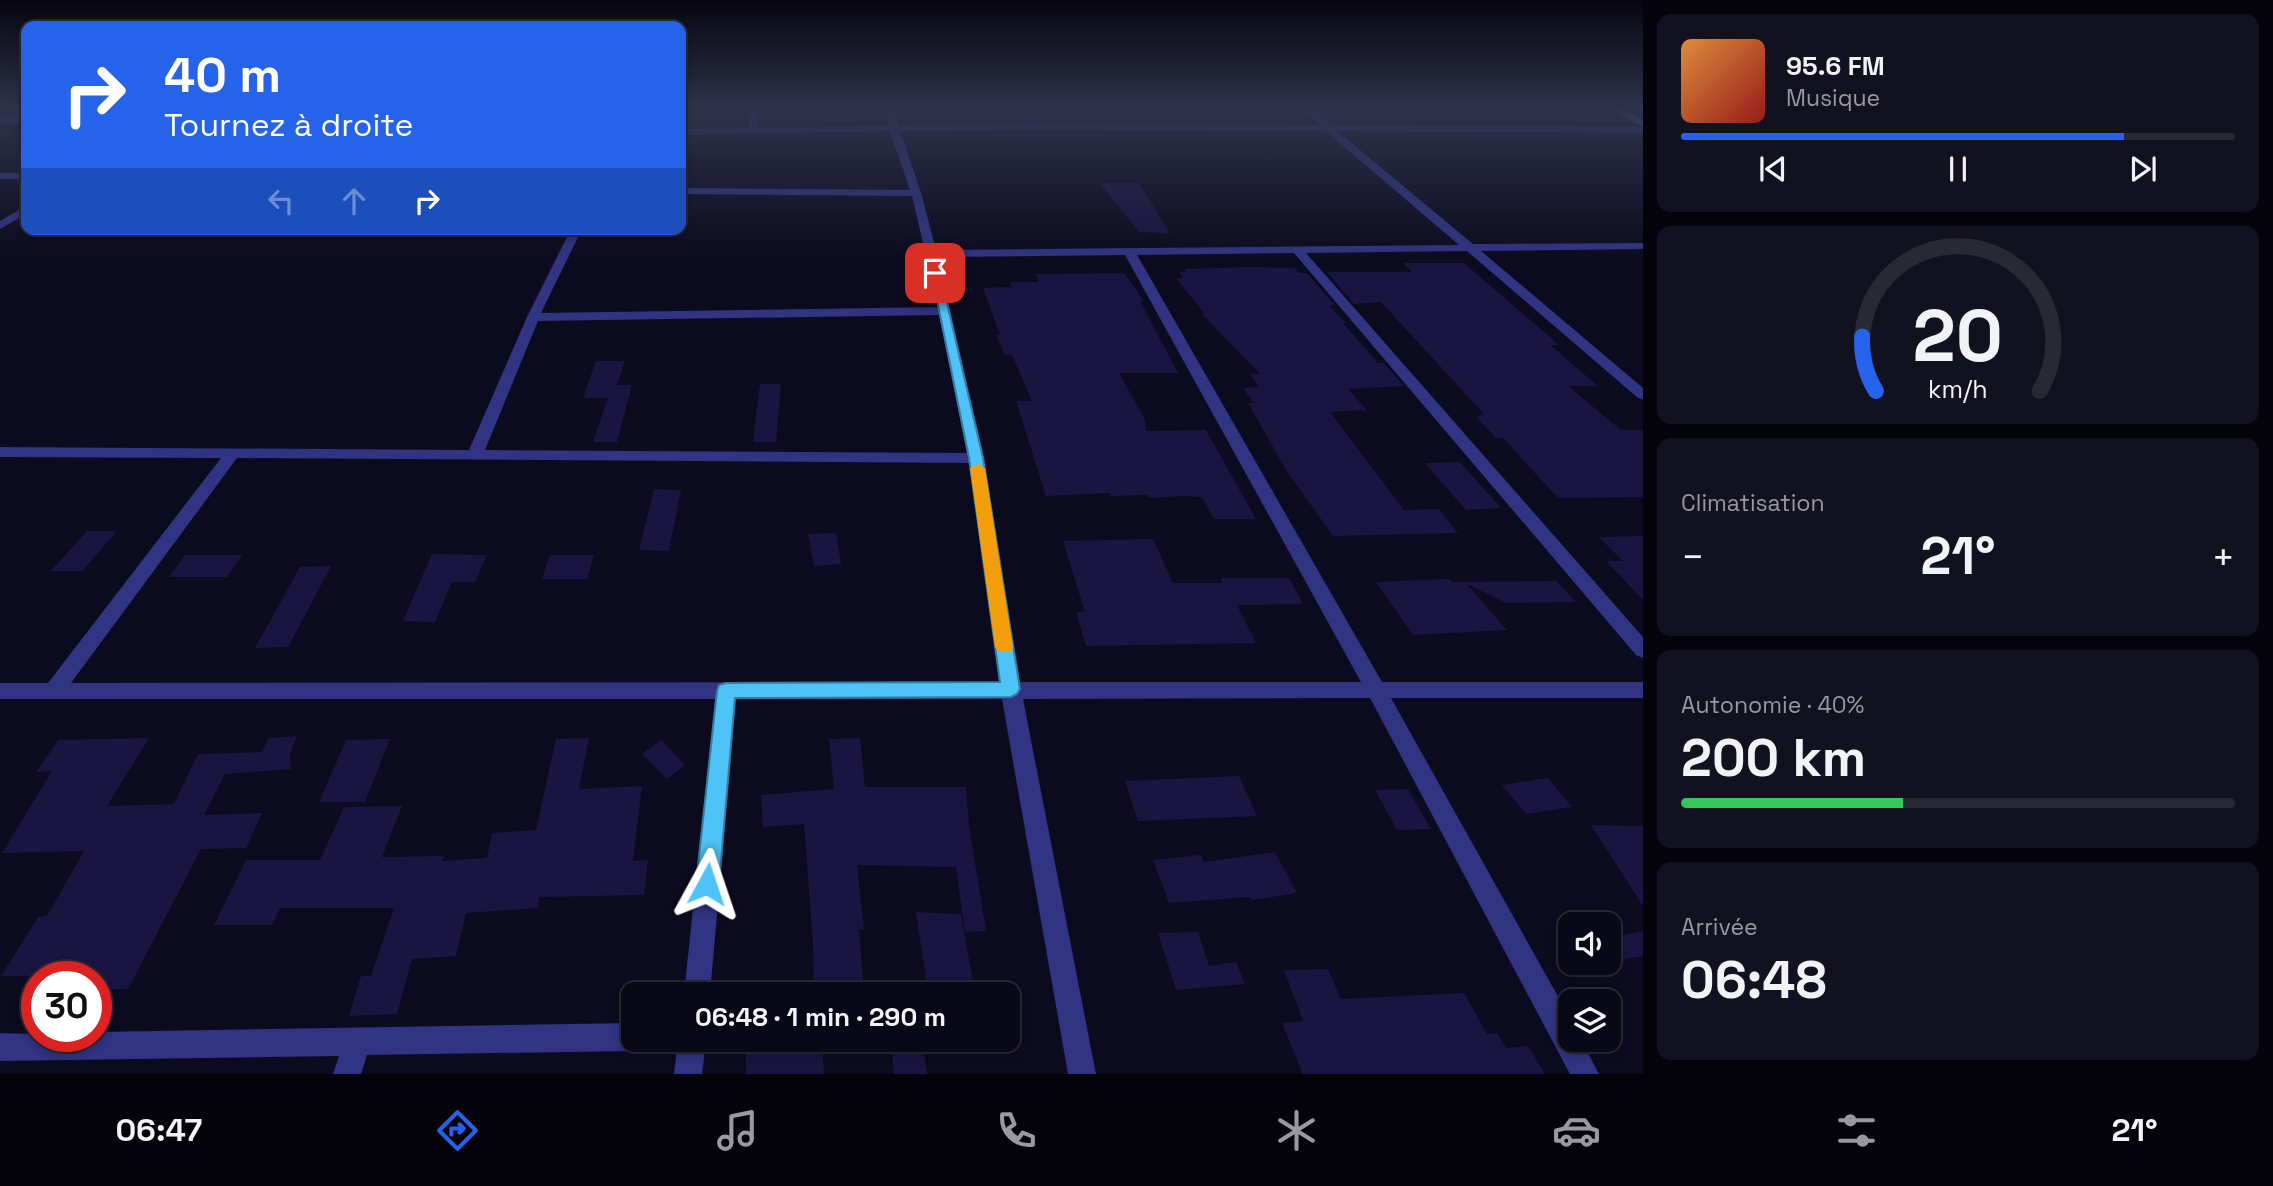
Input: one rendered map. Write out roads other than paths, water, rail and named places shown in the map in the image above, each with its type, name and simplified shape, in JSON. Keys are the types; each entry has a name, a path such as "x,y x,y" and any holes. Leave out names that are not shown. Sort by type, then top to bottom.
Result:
{"street":[{"path":"904,158 916,193 945,311 976,458 1011,689 1082,1074"},
{"path":"1364,158 1643,395"},
{"path":"0,176 21,176"},
{"path":"686,191 916,193"},
{"path":"0,226 21,212"},
{"path":"475,455 533,317 574,235"},
{"path":"930,254 1643,246"},
{"path":"1297,250 1643,650"},
{"path":"1130,253 1376,690 1585,1074"},
{"path":"533,317 945,311"},
{"path":"0,452 976,458"},
{"path":"53,691 233,453"},
{"path":"0,691 1643,690"},
{"path":"697,982 726,691"},
{"path":"0,1047 621,1037"},
{"path":"346,1074 358,1041"},
{"path":"688,1074 691,1052"}]}
